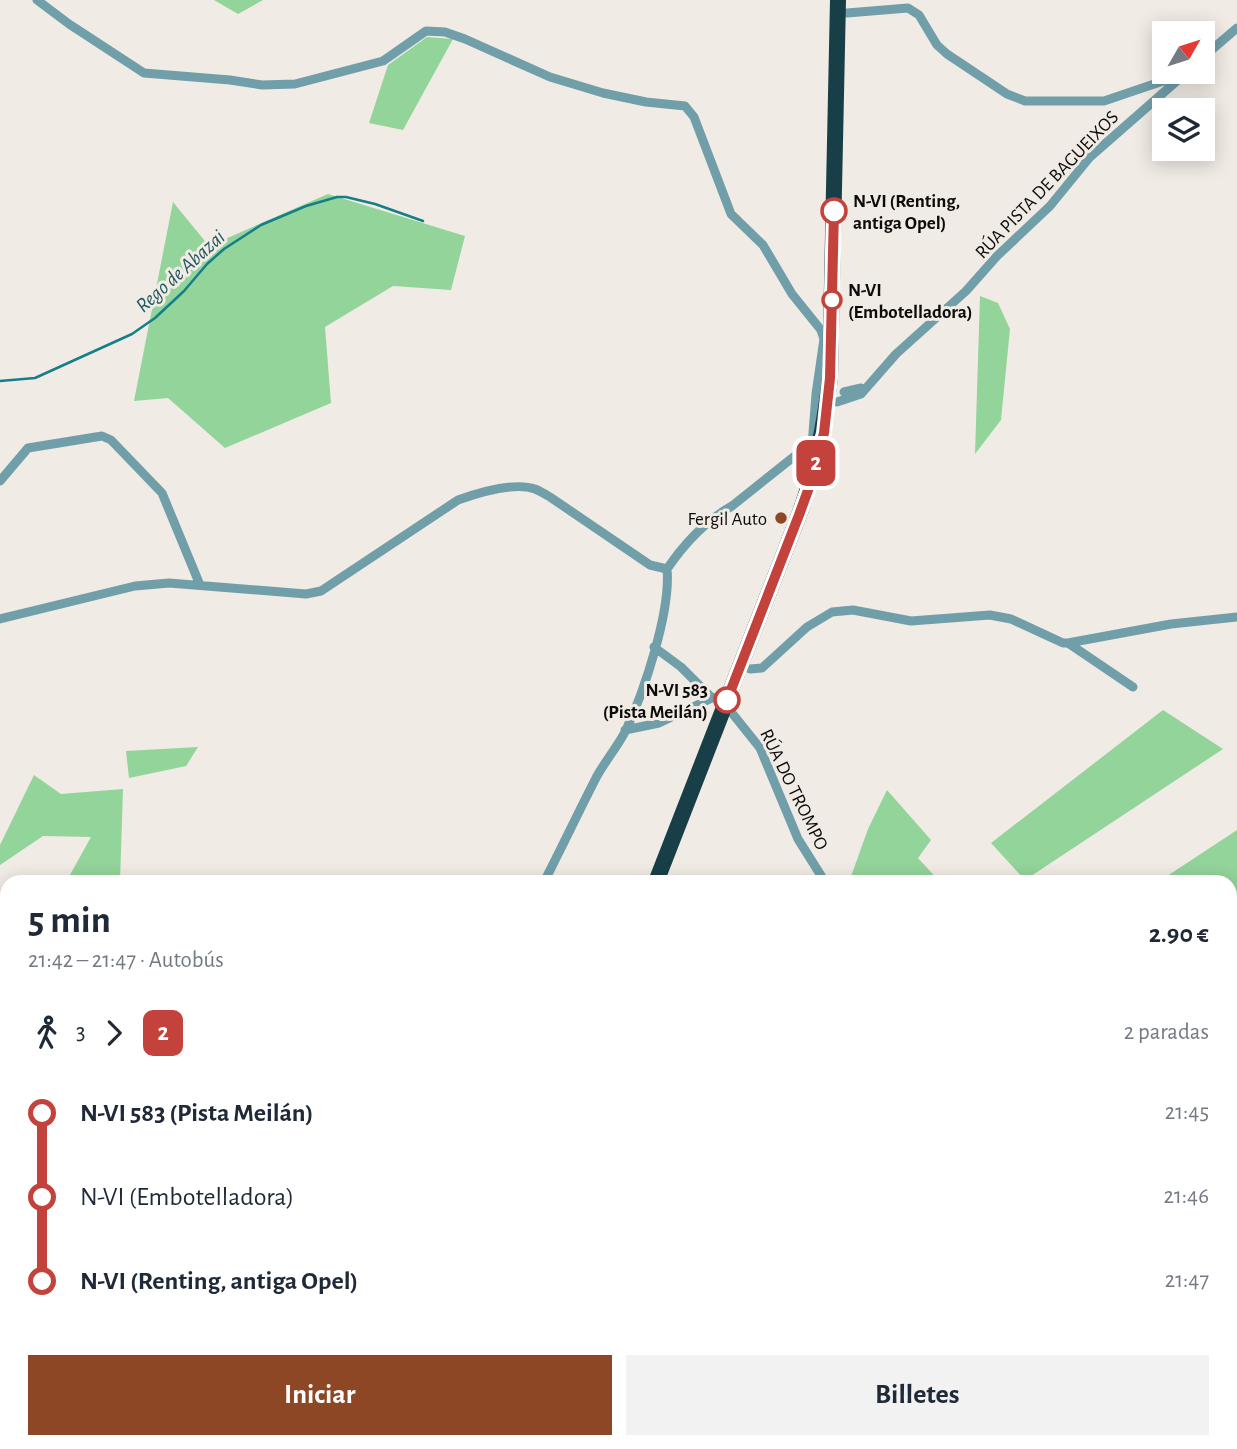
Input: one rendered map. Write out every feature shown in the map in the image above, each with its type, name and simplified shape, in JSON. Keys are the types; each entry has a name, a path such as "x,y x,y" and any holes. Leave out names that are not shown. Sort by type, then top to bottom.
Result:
{"highway":[{"path":"659,875 799,515 816,449 830,378 827,337 844,4"},
{"path":"668,875 724,704 750,669 811,512 827,460 841,397 844,4"}],"street":[{"path":"37,0 136,69 156,75 262,85 295,84 383,61 426,31 434,30 465,39 550,77 646,103 684,106 694,117 731,214 763,245 792,293 827,337 818,402 816,449 801,451 700,529 667,569 668,583 663,618 652,661 625,730 598,774 548,875"},
{"path":"844,4 908,8 919,15 937,44 947,54 1007,94 1025,101 1104,101 1154,84"},
{"path":"1215,47 1237,28"},
{"name":"RÚA PISTA DE BAGUEIXOS","path":"841,397 858,396 896,354 966,291 1050,206 1090,158 1173,84"},
{"path":"0,481 28,448 102,436 111,440 162,493 201,585"},
{"path":"0,619 135,586 170,583 306,594 320,590 458,500 476,494 521,487 534,488 650,565 667,569"},
{"path":"750,669 762,668 807,627 832,612 853,610 911,621 990,615 1011,619 1063,643 1171,624 1237,617"},
{"path":"1068,643 1133,687"},
{"name":"RÚA DO TROMPO","path":"654,648 724,704 760,748 798,839 821,875"},
{"path":"625,730 724,704"}],"green space":[{"path":"214,0 263,0 238,14"},
{"path":"427,37 453,39 403,130 369,123 388,65"},
{"path":"328,194 465,236 451,290 393,286 325,327 331,403 225,448 168,398 134,401 173,202 209,246"},
{"path":"980,296 998,303 1010,329 1001,420 975,454"},
{"path":"1163,710 1223,749 1033,875 1020,875 991,843"},
{"path":"198,747 186,766 129,778 126,751"},
{"path":"34,775 61,794 123,789 120,875 70,875 91,837 43,836 0,865 0,845"},
{"path":"887,790 931,840 918,858 934,875 852,875 868,829"},
{"path":"1237,830 1237,875 1169,875"}],"waterway":[{"name":"Rego de Abazai","path":"0,381 35,378 132,334 155,318 224,249 261,225 306,206 346,197 423,221"}],"bus line":[{"name":"2","path":"727,700 811,482 824,433 830,378 834,211"}],"place":[{"name":"N-VI (Renting, antiga Opel)","path":"834,211"},
{"name":"N-VI (Embotelladora)","path":"832,300"},
{"name":"Fergil Auto","path":"781,518"},
{"name":"N-VI 583 (Pista Meilán)","path":"727,700"}]}
